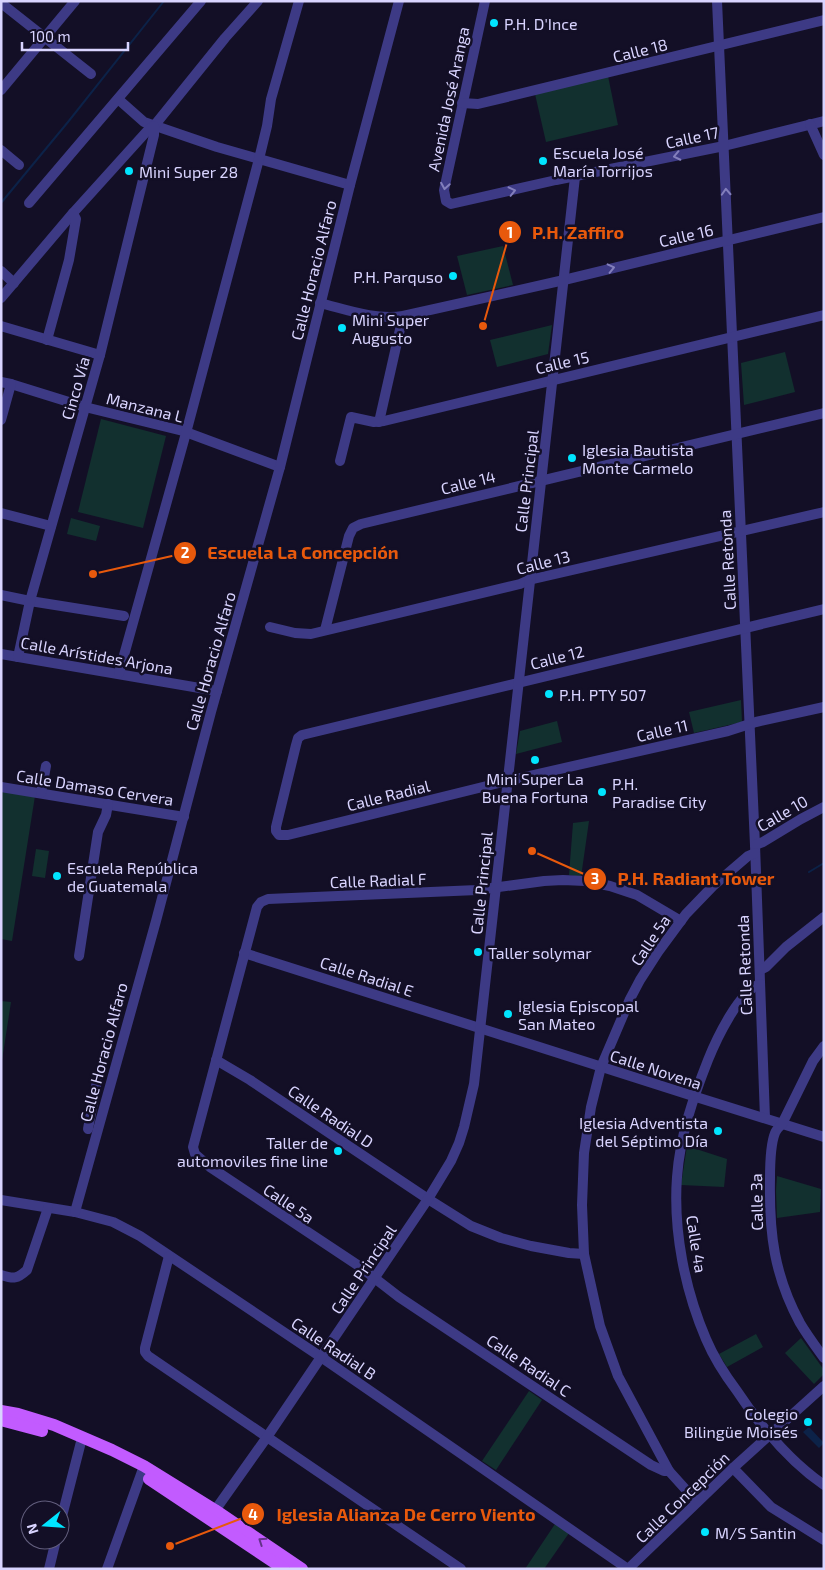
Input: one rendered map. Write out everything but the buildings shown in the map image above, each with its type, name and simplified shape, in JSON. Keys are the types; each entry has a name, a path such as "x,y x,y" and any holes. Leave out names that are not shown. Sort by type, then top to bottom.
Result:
{"main road":[{"path":"1,1411 54,1425 109,1456 142,1469 302,1569"},
{"path":"1,1420 81,1441"},
{"path":"212,1514 284,1569"}],"street":[{"path":"1,90 75,1"},
{"path":"29,202 201,1"},
{"path":"1,298 73,213 148,130 154,126 225,38 258,1"},
{"path":"119,673 182,431 259,159 271,99 299,1"},
{"name":"Calle Horacio Alfaro","path":"75,1212 92,1124 184,816 280,467 320,302 399,1"},
{"name":"Avenida José Aranga","path":"448,203 444,190 485,1"},
{"path":"489,1 496,1"},
{"name":"Calle Retonda","path":"717,1 733,337 765,1118"},
{"path":"1,3 91,74"},
{"name":"Calle 18","path":"462,103 478,104 824,20"},
{"path":"118,99 144,122 154,126 216,147 350,185"},
{"name":"Calle 17","path":"448,203 455,204 556,180 724,146 824,121"},
{"path":"810,124 824,155"},
{"name":"Cinco Vía","path":"18,657 30,601 100,355 154,135 154,126"},
{"path":"1,150 19,165"},
{"name":"Calle Principal","path":"212,1514 267,1437 428,1199 451,1160 464,1127 474,1084 575,177"},
{"path":"47,340 69,260 76,219 73,213"},
{"name":"Calle 16","path":"320,302 370,316 403,316 564,280 824,217"},
{"path":"1,271 14,283"},
{"name":"Calle 15","path":"340,461 351,417 379,422 824,315"},
{"path":"379,422 403,316"},
{"path":"1,326 100,355"},
{"path":"1,420 6,383"},
{"name":"Manzana L","path":"6,383 84,407 182,431 280,467"},
{"name":"Calle 14","path":"325,630 349,536 353,528 360,524 824,413"},
{"name":"Calle 13","path":"270,627 304,634 325,630 520,584 529,580 824,512"},
{"path":"1,513 51,526"},
{"path":"1,594 30,601 124,616"},
{"name":"Calle 12","path":"277,834 276,827 298,738 302,735 824,609"},
{"name":"Calle Arístides Arjona","path":"1,654 217,691"},
{"name":"Calle 11","path":"507,781 728,731 748,724 824,707"},
{"path":"41,793 46,766"},
{"name":"Calle Radial","path":"277,834 282,836 507,781"},
{"name":"Calle Damaso Cervera","path":"1,787 184,816"},
{"path":"79,956 98,832 106,815 108,804"},
{"name":"Calle 10","path":"755,849 800,818 824,807"},
{"name":"Calle 5a","path":"696,1502 669,1471 618,1376 608,1350 592,1297 584,1254 582,1206 584,1153 591,1106 601,1067 630,999 658,952 681,921 713,886 755,849"},
{"path":"496,887 554,880 585,881 610,886 637,895 681,921"},
{"name":"Calle Radial F","path":"244,953 257,907 261,902 268,899 477,890 496,887"},
{"path":"760,970 766,967 786,947 824,917"},
{"path":"216,1060 244,953"},
{"name":"Calle Radial E","path":"244,953 480,1027"},
{"name":"Calle 4a","path":"760,984 752,987 730,1016 712,1050 693,1096 677,1176 677,1222 682,1257 692,1300 706,1340 725,1375 769,1435 804,1469 824,1485"},
{"name":"Calle Novena","path":"480,1027 824,1137"},
{"name":"Calle 3a","path":"824,1046 813,1061 782,1124 775,1132 770,1165 772,1246 791,1305 801,1325 824,1358"},
{"name":"Calle 5a","path":"216,1060 193,1147 195,1154 210,1167 375,1278"},
{"name":"Calle Radial D","path":"216,1060 250,1080 428,1199 472,1226 501,1238 531,1246 584,1254"},
{"path":"92,1124 97,1081"},
{"name":"Calle Radial B","path":"1,1200 75,1212 113,1222 140,1236 321,1357 628,1569"},
{"path":"1,1275 13,1279 21,1276 27,1270 48,1208"},
{"path":"169,1256 145,1352 171,1372 461,1569"},
{"name":"Calle Radial C","path":"375,1278 400,1297 650,1465 664,1471 669,1471"},
{"name":"Calle Concepción","path":"628,1569 696,1502 824,1386"},
{"path":"66,1500 81,1441"},
{"path":"733,1468 771,1507 824,1540"},
{"path":"107,1569 142,1469"},
{"path":"49,1569 54,1550"}],"green space":[{"path":"608,76 618,125 546,142 535,94"},
{"path":"503,246 513,285 467,295 457,256"},
{"path":"552,325 548,354 497,367 490,340"},
{"path":"785,352 795,392 744,405 741,363"},
{"path":"101,419 166,436 143,528 78,512"},
{"path":"71,518 100,526 96,541 67,534"},
{"path":"741,700 742,722 694,733 689,712"},
{"path":"557,721 562,742 516,754 520,731"},
{"path":"1,790 35,796 12,941 1,939"},
{"path":"589,821 581,877 569,875 573,823"},
{"path":"36,849 49,851 45,878 32,876"},
{"path":"1,1001 11,1002 1,1067"},
{"path":"687,1146 727,1159 724,1187 681,1185"},
{"path":"777,1176 821,1189 820,1212 777,1218"},
{"path":"756,1334 763,1347 727,1367 719,1354"},
{"path":"801,1338 824,1370 824,1374 814,1384 785,1353"},
{"path":"529,1391 542,1400 496,1470 482,1461"},
{"path":"555,1524 569,1533 544,1569 525,1569"}],"water":[{"path":"809,1427 824,1443 819,1448 803,1432"}],"waterway":[{"path":"1,203 164,1"},
{"path":"809,872 824,863"}],"place":[{"name":"P.H. D'Ince","path":"494,23"},
{"name":"Escuela José María Torrijos","path":"543,161"},
{"name":"Mini Super 28","path":"129,171"},
{"name":"P.H. Parquso","path":"453,276"},
{"name":"P.H. Zaffiro","path":"483,326"},
{"name":"Mini Super Augusto","path":"342,328"},
{"name":"Iglesia Bautista Monte Carmelo","path":"572,458"},
{"name":"Escuela La Concepción","path":"93,574"},
{"name":"P.H. PTY 507","path":"549,694"},
{"name":"Mini Super La Buena Fortuna","path":"535,760"},
{"name":"P.H. Paradise City","path":"602,792"},
{"name":"P.H. Radiant Tower","path":"532,851"},
{"name":"Escuela República de Guatemala","path":"57,876"},
{"name":"Taller solymar","path":"478,952"},
{"name":"Iglesia Episcopal San Mateo","path":"508,1014"},
{"name":"Iglesia Adventista del Séptimo Día","path":"718,1131"},
{"name":"Taller de automoviles fine line","path":"338,1151"},
{"name":"Colegio Bilingüe Moisés","path":"808,1422"},
{"name":"M/S Santin","path":"705,1532"},
{"name":"Iglesia Alianza De Cerro Viento","path":"170,1546"}]}
